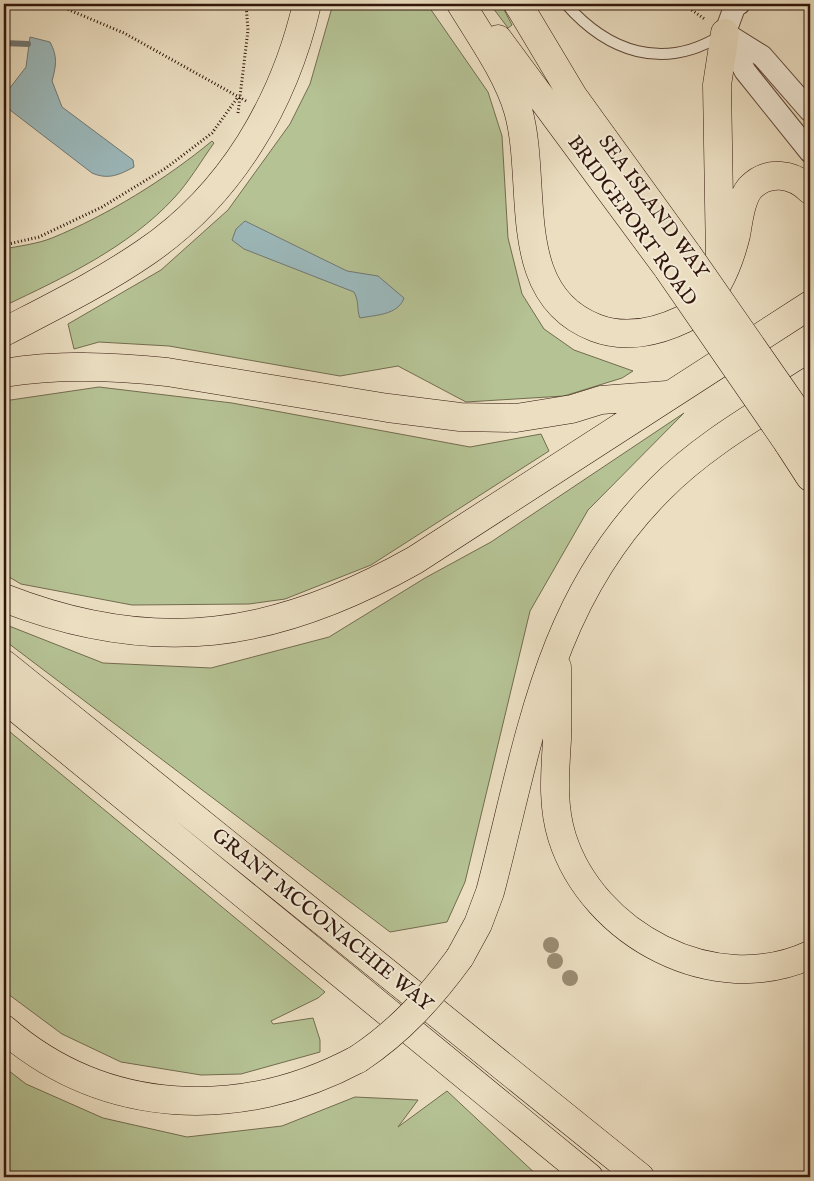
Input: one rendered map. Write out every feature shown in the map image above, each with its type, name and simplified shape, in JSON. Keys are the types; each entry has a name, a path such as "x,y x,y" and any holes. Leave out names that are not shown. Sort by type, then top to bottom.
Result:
{"main road":[{"path":"4,332 118,270 154,247 198,210 234,167 261,127 291,61 307,4"},
{"path":"461,4 491,54 517,108 524,136 536,261 543,281 560,305 585,324 606,332 628,334 650,331 690,316 707,300 720,278 735,237 743,202 750,188 763,179 776,175 789,176 802,182 810,190"},
{"name":"BRIDGEPORT ROAD","path":"472,4 565,127 678,262"},
{"name":"SEA ISLAND WAY","path":"518,4 573,96 678,262 802,434 810,477"},
{"path":"720,278 717,107 719,63 725,33"},
{"path":"4,598 47,614 78,622 159,633 219,632 263,624 298,614 376,582 415,560 810,305"},
{"path":"4,373 58,367 128,368 177,374 424,414 488,419 535,416 572,409 601,400 671,395"},
{"path":"4,1029 37,1054 88,1080 139,1096 166,1100 219,1101 274,1092 329,1075 358,1059 397,1031 439,987 460,957 478,924 490,892 532,721 557,648 578,600 604,556 636,514 660,488 712,446 810,381"},
{"path":"557,648 557,739 554,773 556,805 562,837 574,867 592,894 612,916 636,936 664,951 691,961 748,968 777,965 810,955"},
{"name":"GRANT MCCONACHIE WAY","path":"4,664 640,1177"},
{"name":"GRANT MCCONACHIE WAY","path":"4,698 589,1177"}],"street":[{"path":"739,4 735,6 725,33 745,71 810,152"},
{"path":"725,33 762,56 810,111"}],"lane":[{"path":"566,4 589,27 604,38 634,50 670,54 689,52 725,33"}],"path":[{"path":"55,4 124,33 238,97"},
{"path":"4,245 38,237 102,207 166,168 212,132 238,97 248,30 246,4"}],"green space":[{"path":"333,4 427,4 488,92 502,136 508,238 522,294 544,329 574,350 633,371 622,378 564,396 466,402 398,366 340,376 169,346 99,342 74,349 68,324 161,270 228,210 290,124 310,84"},
{"path":"490,4 501,4 512,25 508,28"},
{"path":"212,141 214,143 179,192 156,216 137,232 94,260 4,306 4,249 46,240 73,229 136,195"},
{"path":"99,387 232,403 470,447 541,434 549,451 371,565 285,599 249,604 132,605 21,584 4,574 4,401"},
{"path":"684,413 588,510 530,611 465,882 447,922 390,932 4,640 4,624 103,663 211,668 329,637 425,578 491,542"},
{"path":"4,727 325,992 318,998 271,1021 273,1024 313,1018 320,1040 320,1052 241,1074 201,1075 121,1062 62,1034 4,991"},
{"path":"4,1067 26,1084 103,1118 187,1137 282,1126 355,1097 418,1100 398,1127 447,1091 539,1177 4,1177"}],"water":[{"path":"30,37 50,42 53,47 56,61 52,81 62,107 133,160 134,167 113,176 92,173 10,110 5,103 6,93 26,67"},
{"path":"245,221 347,271 378,276 404,298 401,304 392,311 360,318 354,292 244,249 232,240 236,229"}],"waterway":[{"path":"4,43 28,44"}]}
